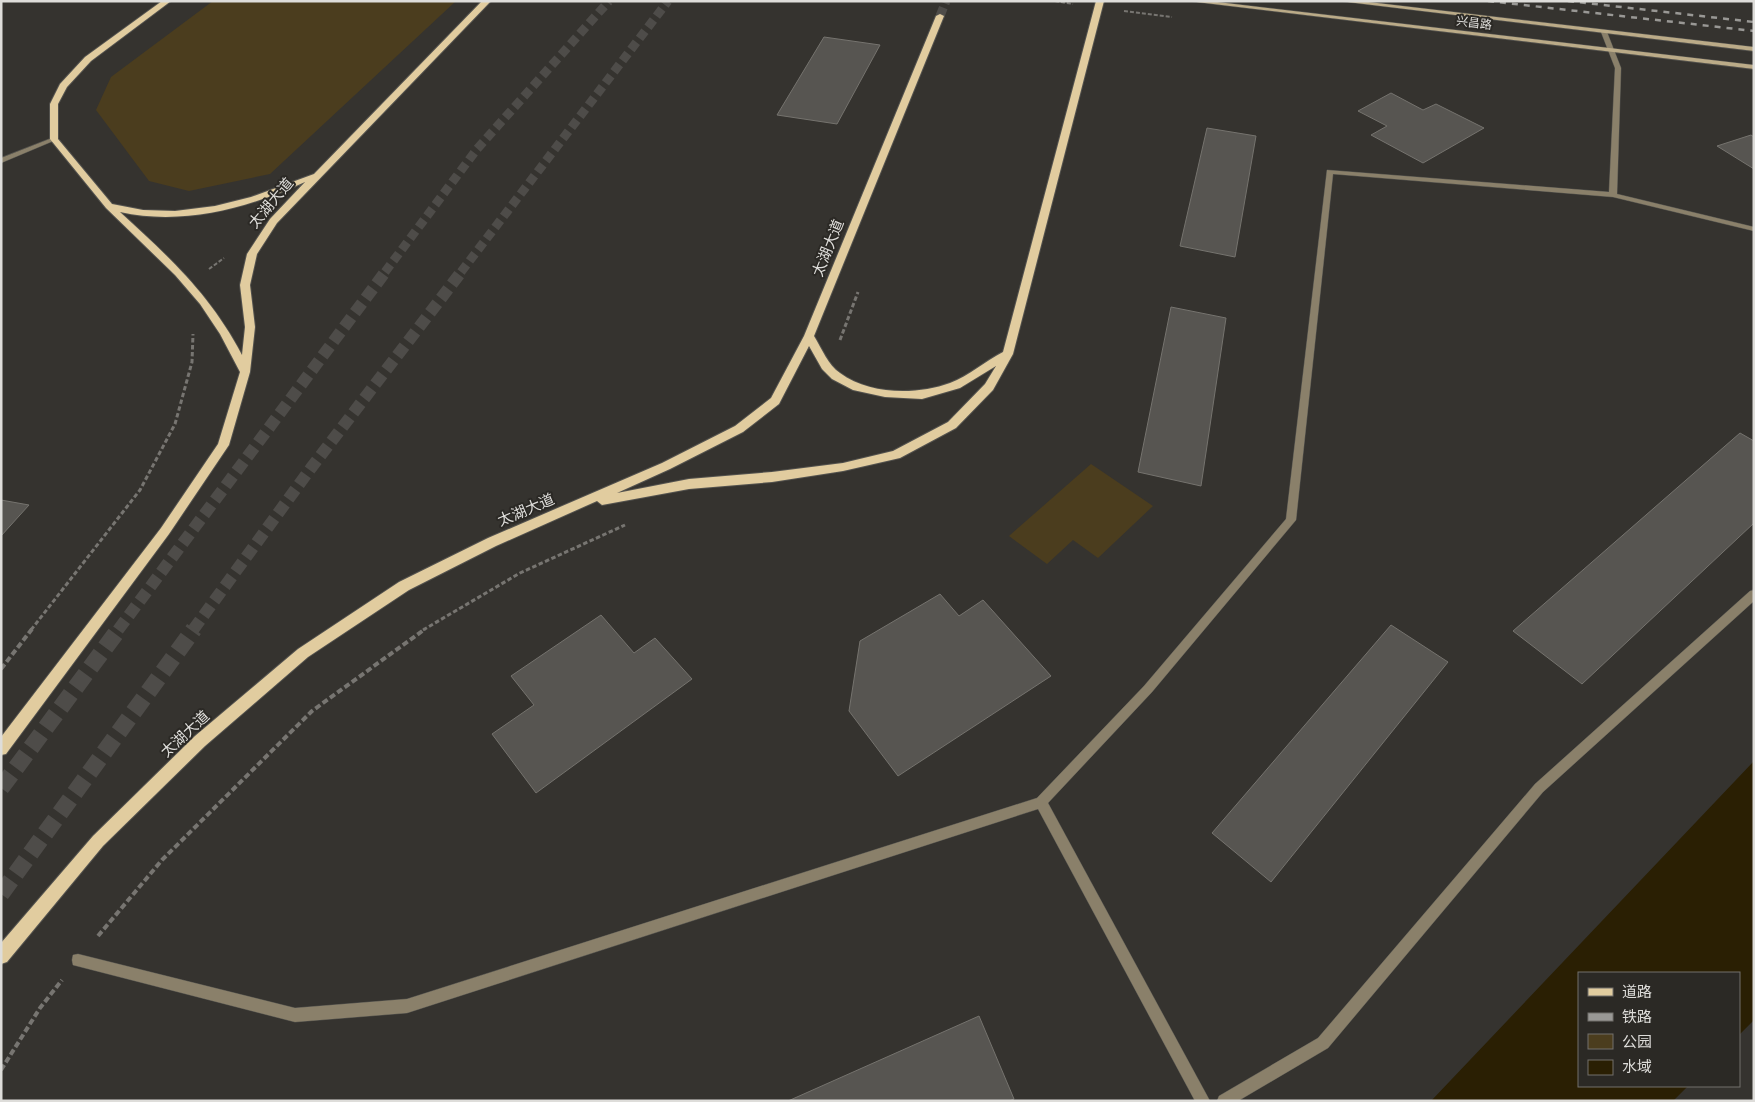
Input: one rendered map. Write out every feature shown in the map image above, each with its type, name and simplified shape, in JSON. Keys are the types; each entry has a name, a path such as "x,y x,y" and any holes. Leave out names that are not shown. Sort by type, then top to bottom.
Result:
{"main road":[{"path":"167,1 88,59 62,86 54,104 54,138 109,206 179,273 204,302 225,333 246,372"},
{"name":"太湖大道","path":"1,749 165,531 223,445 246,372 250,328 245,285 252,254 273,221 487,1"},
{"path":"582,504 689,484 772,477 843,467 896,455 952,425 989,387 1008,354 1100,1"},
{"name":"兴昌路","path":"1191,1 1754,68"},
{"name":"兴昌路","path":"1342,1 1754,50"},
{"name":"太湖大道","path":"1,956 98,841 200,740 302,653 404,586 492,542 666,466 739,429 775,401 809,336 940,16"},
{"path":"109,206 152,214 197,213 235,206 279,192 318,173"},
{"path":"809,336 826,366 836,376 857,387 885,393 922,395 956,385 1008,354"}],"street":[{"path":"1604,32 1618,68 1613,195"},
{"path":"1,161 54,138"},
{"path":"78,960 295,1015 407,1006 1041,802 1148,688 1291,520 1330,172 1613,195 1754,229"},
{"path":"1224,1101 1323,1043 1539,788 1754,594"},
{"path":"1041,802 1202,1101"}],"path":[{"path":"1120,20 1124,11"},
{"path":"1,1070 40,1008 162,860 312,711 418,633 520,573 634,520"}],"green space":[{"path":"213,1 456,1 270,174 189,191 149,181 96,110 111,77"},
{"path":"1091,464 1153,506 1098,558 1073,540 1047,564 1009,536"}],"water":[{"path":"1754,761 1754,1020 1740,1034 1740,972 1578,972 1578,1087 1687,1087 1673,1101 1431,1101"}],"building":[{"path":"824,37 880,45 837,124 777,115"},
{"path":"1391,93 1423,110 1436,104 1484,128 1423,163 1371,135 1387,126 1358,111"},
{"path":"1207,128 1256,136 1235,257 1180,246"},
{"path":"1751,135 1754,137 1754,169 1717,146"},
{"path":"1171,307 1226,318 1201,486 1138,472"},
{"path":"1740,433 1754,441 1754,523 1582,684 1513,631"},
{"path":"1,500 29,505 1,536"},
{"path":"940,594 959,616 983,600 1051,676 898,776 849,711 860,641"},
{"path":"601,615 634,653 655,638 692,679 536,793 492,734 534,705 511,676"},
{"path":"1391,625 1448,662 1271,882 1212,833"},
{"path":"979,1016 1014,1099 1009,1101 788,1101"}],"tunnel":[{"path":"385,272 477,149 609,1"},
{"path":"461,272 668,1"},
{"path":"940,16 946,1"},
{"path":"118,630 386,271"},
{"path":"193,630 311,468 462,271"},
{"path":"1,788 119,629"},
{"path":"1,894 194,629"}],"railway":[{"path":"1488,1 1754,31"},
{"path":"1568,1 1754,22"}]}
